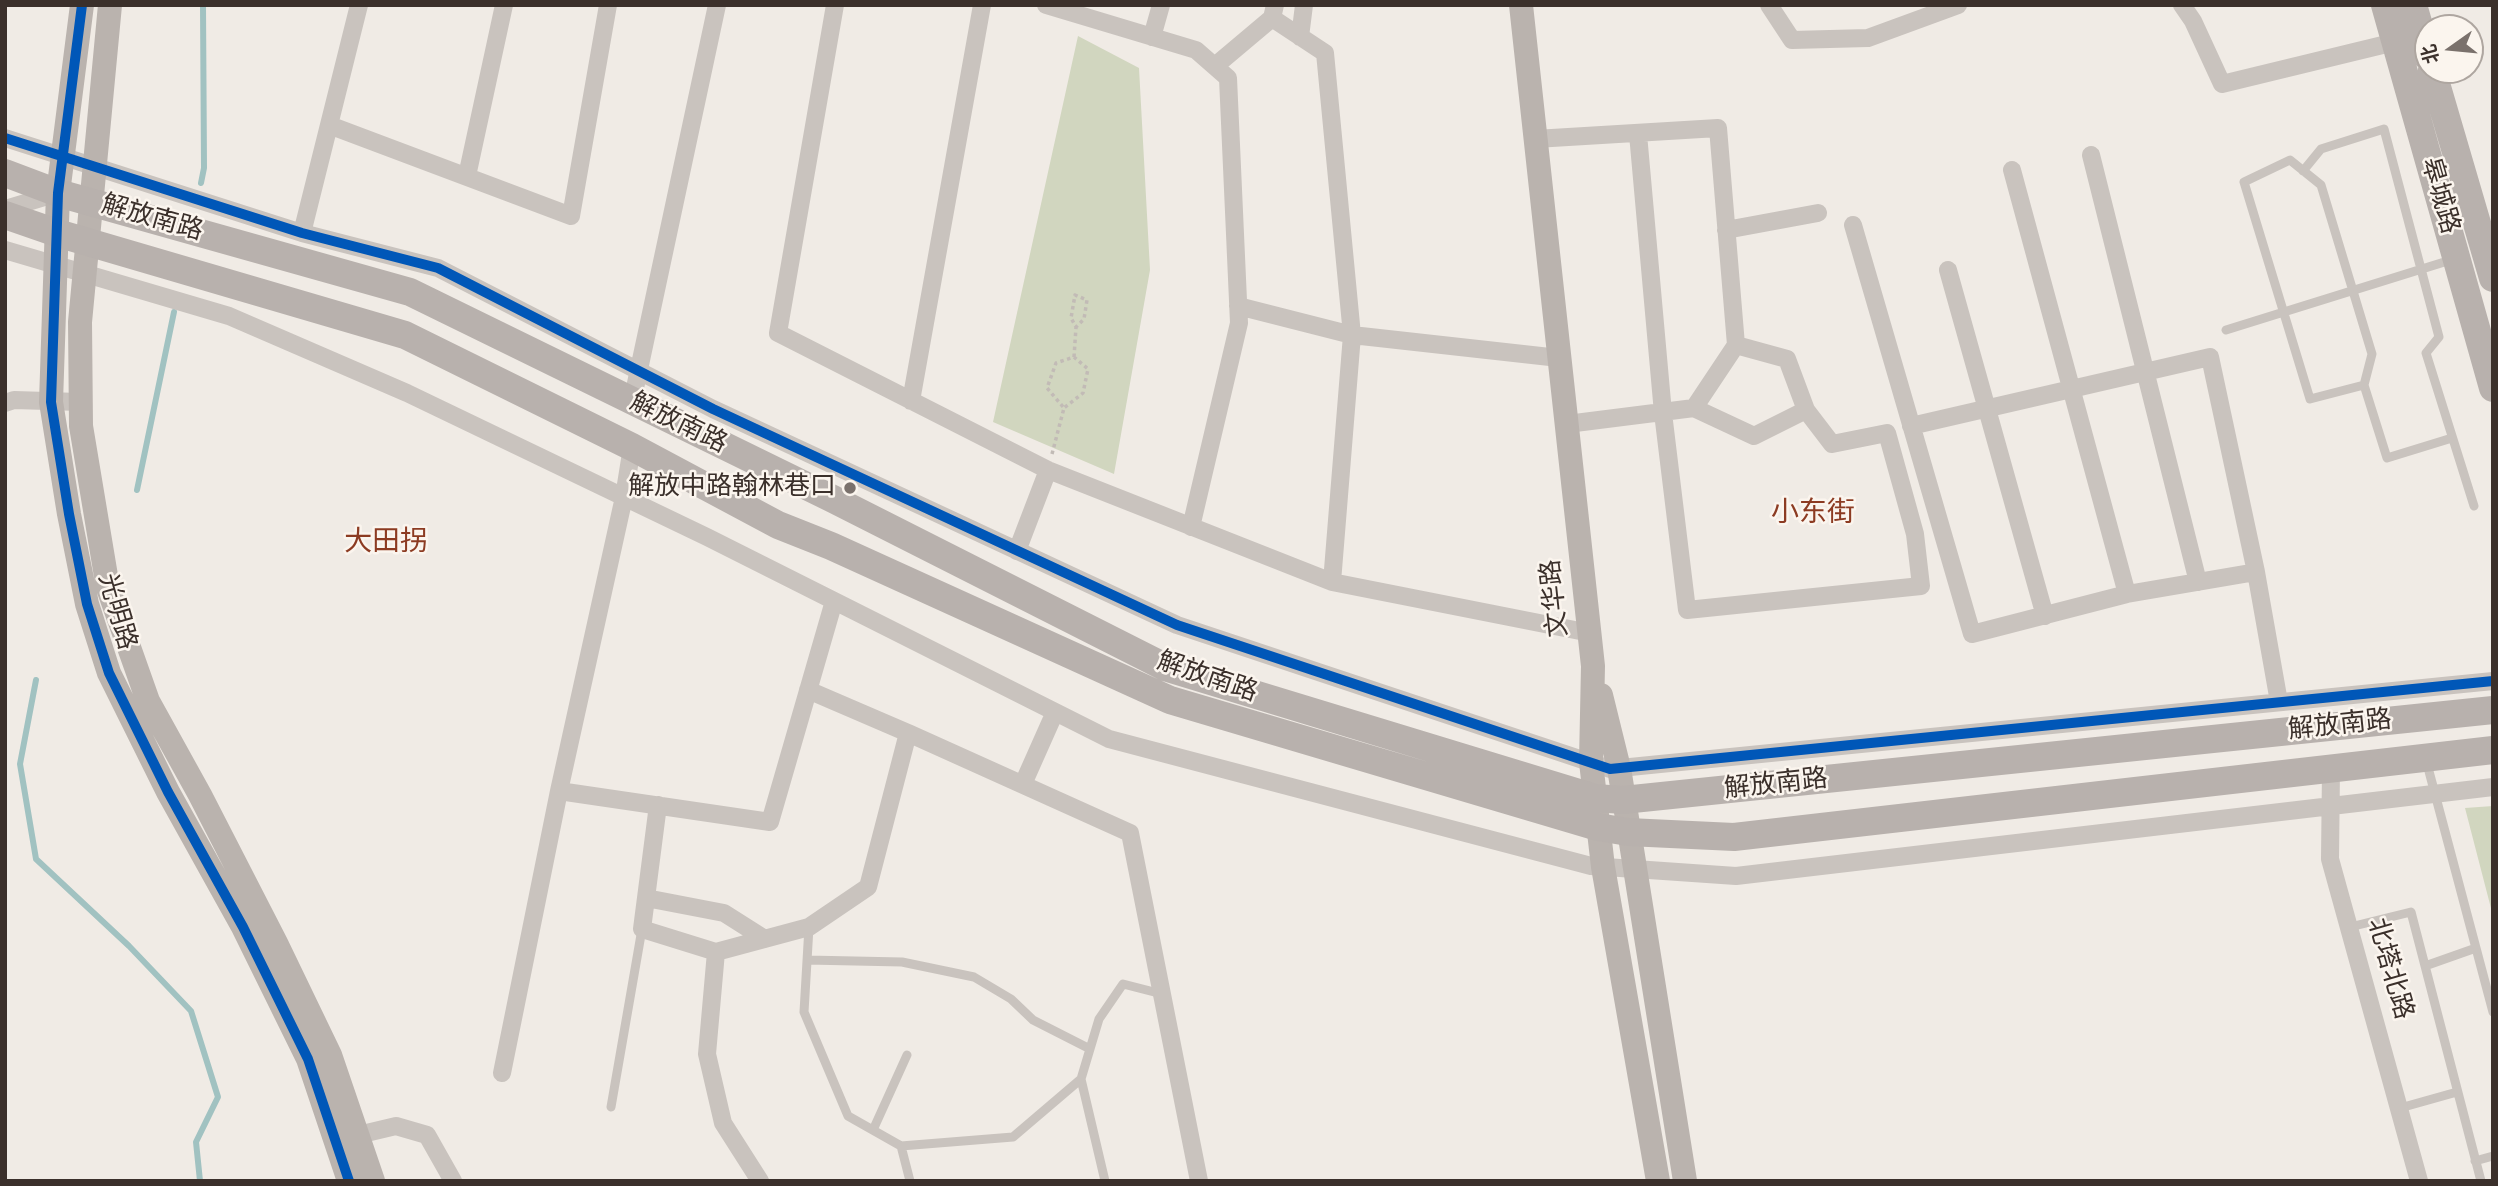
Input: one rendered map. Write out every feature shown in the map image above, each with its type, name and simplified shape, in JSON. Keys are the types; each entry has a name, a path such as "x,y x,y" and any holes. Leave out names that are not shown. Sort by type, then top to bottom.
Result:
{"main road":[{"name":"皋城路","path":"2385,5 2493,388"},
{"name":"皋城路","path":"2436,84 2493,278"},
{"name":"解放南路","path":"5,173 58,193 410,292 833,499 1166,667 1595,797 1623,800 2493,710"},
{"name":"解放南路","path":"5,215 57,233 405,335 632,447 778,525 831,546 1170,700 1598,827 1628,832 1734,837 2493,750"}],"street":[{"name":"光明路","path":"82,5 58,193 51,402 87,604 109,673 168,792 243,927 348,1141 373,1181"},
{"name":"光明路","path":"110,5 80,323 80,426 108,587 148,701 200,795 330,1055 348,1141 349,1181"},
{"path":"302,233 359,5"},
{"path":"467,176 504,5"},
{"path":"329,125 571,216 608,5"},
{"path":"632,402 717,5"},
{"path":"835,5 778,334 1048,470 1332,582 1590,633"},
{"path":"911,401 982,5"},
{"path":"1152,37 1161,5"},
{"path":"1300,37 1304,5"},
{"name":"文华路","path":"1521,5 1590,633 1593,666 1591,762 1598,827 1658,1181"},
{"path":"1769,5 1792,40 1868,38 1958,5"},
{"path":"2182,5 2193,21 2222,84 2395,41"},
{"path":"1051,6 1196,50 1228,78 1239,323 1191,527"},
{"path":"1215,66 1274,12 1300,37 1325,53 1352,335 1332,582"},
{"path":"1535,139 1718,128 1736,345 1694,408"},
{"path":"1639,134 1663,413 1687,610 1921,586 1915,534 1887,433 1832,444 1806,410 1787,359 1736,345"},
{"path":"5,138 302,233 438,268 713,409 1177,625 1610,769 2493,681"},
{"path":"2091,155 2199,582"},
{"path":"2012,170 2127,594"},
{"path":"5,209 58,193"},
{"path":"1726,230 1818,213"},
{"path":"1853,225 1972,634 2127,594 2256,572"},
{"path":"5,250 229,316 407,393 624,497 1109,739 1591,866 1736,876 2493,787"},
{"path":"1948,270 2045,615"},
{"path":"1238,306 1352,335 1559,358"},
{"path":"1911,426 2210,357 2256,572 2279,702"},
{"path":"5,403 14,400 80,402"},
{"path":"1567,424 1694,408 1754,436 1806,410"},
{"path":"502,1073 559,791 624,497 632,447"},
{"path":"1017,551 1048,470"},
{"path":"559,791 770,822 834,601"},
{"path":"1593,666 1619,768 1685,1181"},
{"path":"808,690 1130,833 1199,1181"},
{"path":"1023,784 1055,712"},
{"path":"657,806 642,929 716,952 809,927 868,887 908,733"},
{"name":"北塔北路","path":"2332,769 2330,859 2418,1181"},
{"path":"646,898 724,913 765,939"},
{"path":"716,952 707,1054 723,1123 760,1181"},
{"path":"348,1141 396,1126 427,1135 453,1181"}],"lane":[{"path":"2302,171 2321,149 2384,129 2440,337 2426,353 2474,506"},
{"path":"2364,385 2310,399 2244,182 2290,160 2321,186 2372,354 2364,385 2387,458 2452,438"},
{"path":"2225,330 2456,258"},
{"path":"2425,758 2493,1012"},
{"path":"2350,927 2411,912 2481,1181"},
{"path":"809,927 804,1012 848,1116 901,1146 1013,1137 1081,1079"},
{"path":"611,1107 642,929"},
{"path":"2425,966 2476,948"},
{"path":"807,960 902,962 974,977 1011,999 1033,1020 1090,1049"},
{"path":"1105,1181 1081,1079 1099,1019 1123,984 1162,995"},
{"path":"873,1130 907,1055"},
{"path":"2400,1108 2457,1092"},
{"path":"901,1146 910,1181"},
{"path":"2475,1161 2493,1156"}],"path":[{"path":"1074,357 1076,327 1071,318 1074,295 1087,300 1084,319 1076,327"},
{"path":"1064,408 1047,388 1056,363 1074,357"},
{"path":"1048,470 1064,408 1083,393 1088,369 1074,357"}],"green space":[{"path":"1078,36 1139,68 1150,270 1114,474 993,422"},
{"path":"2493,806 2493,916 2465,808"}],"waterway":[{"path":"201,183 204,168 203,5"},
{"path":"137,490 174,312"},
{"path":"36,680 20,764 36,859 129,946 191,1011 218,1097 196,1142 200,1181"}],"cycle path":[{"path":"82,5 58,193 51,402 87,604 109,673 168,792 243,927 308,1059 349,1181"},
{"path":"5,138 302,233 438,268 713,409 1177,625 1610,769 2493,681"}],"place":[{"name":"解放中路翰林巷口","path":"850,488"}],"district":[{"name":"小东街","path":"1813,514"},
{"name":"大田拐","path":"386,543"}]}
